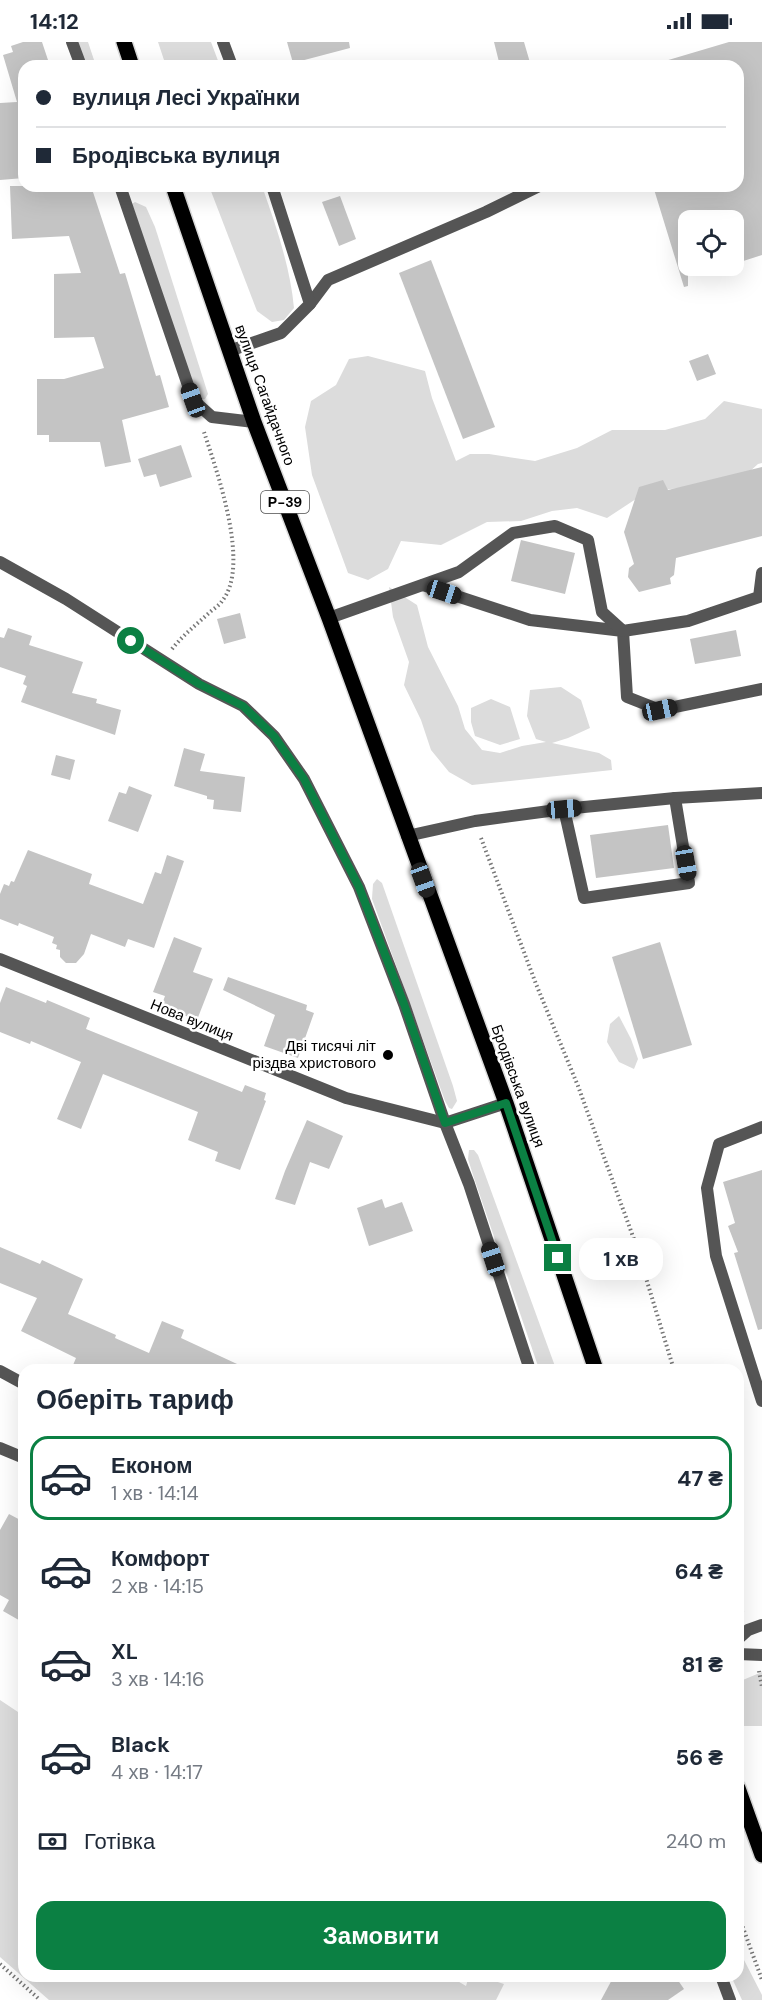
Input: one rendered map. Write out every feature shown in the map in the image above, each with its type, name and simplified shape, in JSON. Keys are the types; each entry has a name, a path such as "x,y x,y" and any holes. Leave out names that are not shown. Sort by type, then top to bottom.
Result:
{"main road":[{"path":"124,42 130,60"},
{"name":"вулиця Сагайдачного","path":"175,192 254,422 401,817"},
{"name":"Бродівська вулиця","path":"401,817 506,1103 594,1364"},
{"path":"744,1805 762,1855"}],"street":[{"path":"72,42 79,60"},
{"path":"223,42 230,60"},
{"path":"122,192 193,400 212,417 254,422"},
{"path":"274,192 310,304"},
{"path":"229,351 281,333 310,304 328,280 527,192"},
{"path":"328,618 459,572 513,532 555,526 588,540 602,612 623,631 627,697 660,710 762,689"},
{"path":"0,562 66,599 199,684 243,706 274,736 304,779 359,887 404,1004 445,1123 469,1184 528,1364"},
{"path":"423,585 530,620 623,631 688,621 761,602 762,573"},
{"path":"407,836 475,821 564,809 675,798 762,793"},
{"path":"564,809 584,898 689,883 675,798"},
{"name":"Нова вулиця","path":"0,959 346,1098 445,1123"},
{"path":"445,1123 506,1103"},
{"path":"762,1127 719,1144 706,1188 716,1256 762,1401"},
{"path":"0,1371 18,1381"},
{"path":"0,1448 18,1456"},
{"path":"744,1634 762,1625"},
{"path":"744,1654 762,1655"},
{"path":"723,1982 730,2000"}],"path":[{"path":"163,661 182,636 223,601 233,578 232,535 203,431"},
{"path":"475,821 536,984 578,1086 635,1242 672,1364"},
{"path":"744,1930 762,1980"},
{"path":"0,1964 18,1980"},
{"path":"20,1982 40,2000"}],"shaded area":[{"path":"78,42 88,42 94,60 84,60"},
{"path":"158,42 211,42 218,60 164,60"},
{"path":"211,192 264,192 282,246 294,308 284,320 272,322 257,311"},
{"path":"135,202 146,207 155,227 208,394 205,399 199,399 194,387 132,204"},
{"path":"368,356 425,371 432,398 456,461 470,454 489,454 535,461 577,448 612,430 665,430 705,419 724,401 762,409 762,463 738,482 670,489 642,495 607,518 577,508 552,511 521,521 487,522 441,545 401,541 388,569 368,580 348,573 312,475 305,427 311,401 336,385 349,359"},
{"path":"389,587 417,605 428,647 458,706 465,729 482,750 500,753 546,742 536,739 527,716 530,690 561,687 581,700 590,728 552,743 599,753 611,760 612,770 472,785 449,772 431,750 421,720 404,685 409,662 393,617"},
{"path":"491,699 510,707 520,739 500,745 475,736 471,722 471,708"},
{"path":"377,879 382,883 453,1086 457,1101 452,1109 445,1101 372,899 373,884"},
{"path":"619,1016 638,1059 634,1069 619,1062 607,1042 610,1024"},
{"path":"469,1150 474,1150 478,1155 554,1364 537,1364 468,1159"},
{"path":"762,1672 762,1726 744,1726 744,1680"},
{"path":"0,1700 18,1712 18,1973 0,1957"},
{"path":"744,1960 762,1995 762,2000 742,2000 734,1982 744,1982"},
{"path":"28,1982 459,1982 466,1986 467,1982 504,1984 496,2000 49,2000"}],"building":[{"path":"23,42 42,42 48,60 18,60 18,178 0,180 0,103 17,102 3,55 13,52 11,46"},
{"path":"287,42 349,42 350,48 304,60 292,60"},
{"path":"494,42 524,42 529,60 498,60"},
{"path":"729,42 762,42 762,255 744,261 744,210 678,210 678,267 655,192 744,192 744,60 668,60"},
{"path":"10,186 18,186 18,192 93,192 120,274 125,273 156,376 160,375 169,407 122,420 131,462 105,467 100,442 49,442 49,435 37,435 37,379 64,379 104,368 94,337 54,338 54,274 81,273 69,236 12,239"},
{"path":"340,196 356,239 339,246 322,202"},
{"path":"431,260 495,427 463,439 399,273"},
{"path":"681,276 688,276 688,286 684,287"},
{"path":"708,354 716,374 697,381 689,361"},
{"path":"181,445 192,477 160,487 156,474 144,477 138,459"},
{"path":"762,467 762,536 676,558 674,575 670,578 671,584 639,592 628,577 629,568 634,564 624,532 639,487 663,480 668,490"},
{"path":"521,540 575,553 565,594 511,581"},
{"path":"240,613 246,638 224,644 217,619"},
{"path":"8,628 32,636 29,645 83,662 72,693 97,699 96,703 121,710 115,735 21,702 27,686 23,684 26,676 0,667 0,637 4,638"},
{"path":"736,630 741,656 695,664 690,639"},
{"path":"184,748 205,754 200,771 245,777 241,812 213,809 214,800 174,786"},
{"path":"56,755 75,760 70,780 51,775"},
{"path":"129,786 152,795 138,832 108,821 119,792 126,794"},
{"path":"668,825 674,868 596,878 590,835"},
{"path":"28,850 92,874 89,884 143,904 155,872 161,874 167,855 184,861 154,948 128,939 125,947 91,934 84,954 76,963 66,963 60,957 60,950 56,949 57,945 52,943 54,937 19,923 18,926 0,919 0,894 4,884 9,886 11,881 14,882"},
{"path":"174,937 202,948 193,972 213,979 197,1020 161,1007 165,996 153,992"},
{"path":"660,942 692,1045 643,1059 612,957"},
{"path":"228,977 307,1005 306,1010 314,1013 298,1058 264,1046 275,1015 223,990"},
{"path":"6,987 46,1003 47,1000 90,1018 86,1029 242,1092 245,1085 266,1093 264,1100 266,1101 240,1170 215,1161 218,1152 188,1140 198,1112 103,1074 81,1129 57,1119 81,1062 31,1041 30,1044 0,1032 0,1003"},
{"path":"307,1120 343,1136 329,1169 310,1162 295,1205 275,1199"},
{"path":"762,1170 762,1329 758,1330 734,1253 738,1252 728,1226 735,1223 723,1182"},
{"path":"382,1199 385,1208 402,1202 413,1231 369,1246 357,1208"},
{"path":"0,1247 40,1264 42,1260 83,1279 68,1314 116,1335 115,1338 149,1353 162,1321 184,1330 181,1338 237,1364 74,1364 76,1358 21,1331 37,1298 0,1283"},
{"path":"9,1514 18,1519 18,1620 3,1611 9,1600 0,1595 0,1530"},
{"path":"611,1982 679,1982 684,1989 668,2000 601,2000"}],"place":[{"name":"Дві тисячі літ різдва христового","path":"388,1055"}],"route":[{"path":"131,641 199,684 243,706 274,736 304,779 359,887 404,1004 445,1123 506,1103 558,1258"}]}
